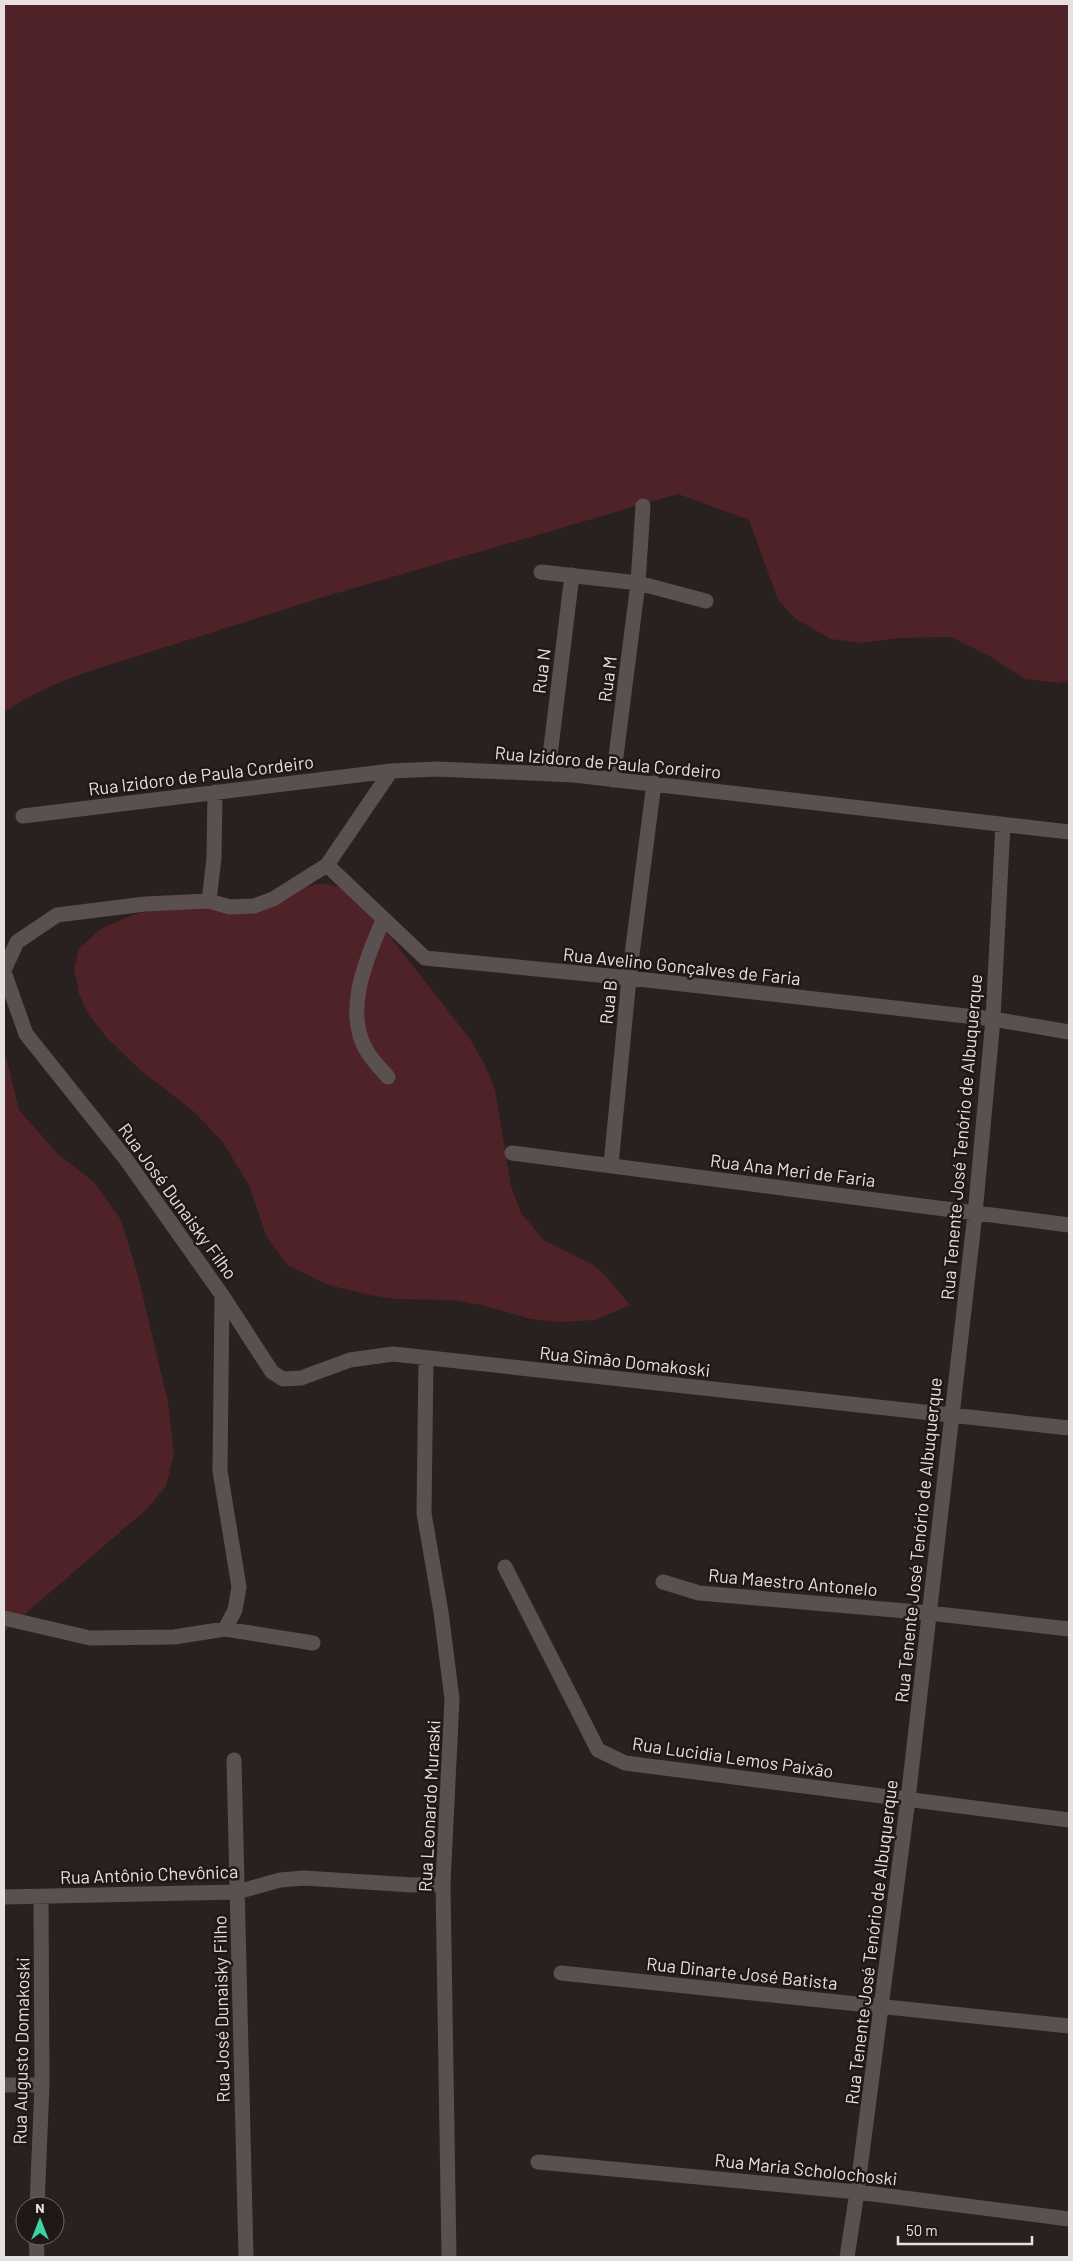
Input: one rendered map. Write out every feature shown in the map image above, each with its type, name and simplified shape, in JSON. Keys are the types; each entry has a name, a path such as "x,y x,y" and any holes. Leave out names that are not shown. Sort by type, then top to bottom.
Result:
{"street":[{"name":"Rua M","path":"613,780 638,583 642,506"},
{"path":"540,572 638,583 706,602"},
{"name":"Rua N","path":"548,772 572,575"},
{"name":"Rua Izidoro de Paula Cordeiro","path":"23,816 391,771 437,769 548,772 1069,832"},
{"path":"327,865 391,771"},
{"name":"Rua B","path":"611,1165 629,978 654,783"},
{"path":"209,901 214,858 215,792"},
{"name":"Rua Tenente José Tenório de Albuquerque","path":"847,2257 882,2007 908,1799 975,1214 992,1019 1003,824"},
{"name":"Rua José Dunaisky Filho","path":"225,1629 235,1610 239,1587 220,1472 222,1295 125,1158 26,1034 4,971 17,942 57,915 145,904 209,901 230,907 254,906 273,899 327,865"},
{"name":"Rua Avelino Gonçalves de Faria","path":"327,865 425,958 629,978 992,1019 1069,1032"},
{"path":"384,920 365,962 358,998 359,1028 367,1052 388,1077"},
{"name":"Rua Ana Meri de Faria","path":"512,1153 848,1195 975,1214 1069,1224"},
{"name":"Rua Simão Domakoski","path":"222,1295 272,1372 282,1379 301,1378 350,1360 393,1354 1069,1428"},
{"name":"Rua Leonardo Muraski","path":"426,1358 424,1513 442,1612 452,1699 443,1884 449,2257"},
{"name":"Rua Lucidia Lemos Paixão","path":"505,1567 598,1750 624,1763 1069,1820"},
{"name":"Rua Maestro Antonelo","path":"663,1582 699,1593 929,1613 1069,1629"},
{"path":"4,1618 90,1638 174,1636 225,1629 313,1643"},
{"name":"Rua José Dunaisky Filho","path":"234,1760 246,2257"},
{"name":"Rua Antônio Chevônica","path":"4,1897 237,1892 280,1880 304,1878 412,1885 443,1884"},
{"name":"Rua Augusto Domakoski","path":"37,2196 42,2084 41,1897"},
{"name":"Rua Dinarte José Batista","path":"561,1973 1069,2026"},
{"path":"4,2085 42,2084"},
{"name":"Rua Maria Scholochoski","path":"538,2162 857,2192 1069,2219"}],"shaded area":[{"path":"4,4 1069,4 1069,680 1059,683 1025,679 991,657 951,637 900,638 861,643 831,639 796,619 778,600 749,520 678,494 327,596 93,670 36,693 4,713"},
{"path":"322,883 343,888 381,925 470,1039 485,1065 495,1089 511,1186 521,1213 544,1240 592,1264 605,1275 630,1305 596,1320 560,1322 531,1319 455,1300 396,1299 370,1295 328,1285 287,1265 266,1235 249,1185 222,1141 193,1111 139,1069 106,1037 87,1012 79,994 74,968 79,949 99,930 127,917 174,903 262,898"},
{"path":"4,1048 19,1110 59,1155 95,1183 121,1220 137,1272 168,1402 174,1454 166,1486 148,1508 4,1632"}]}
